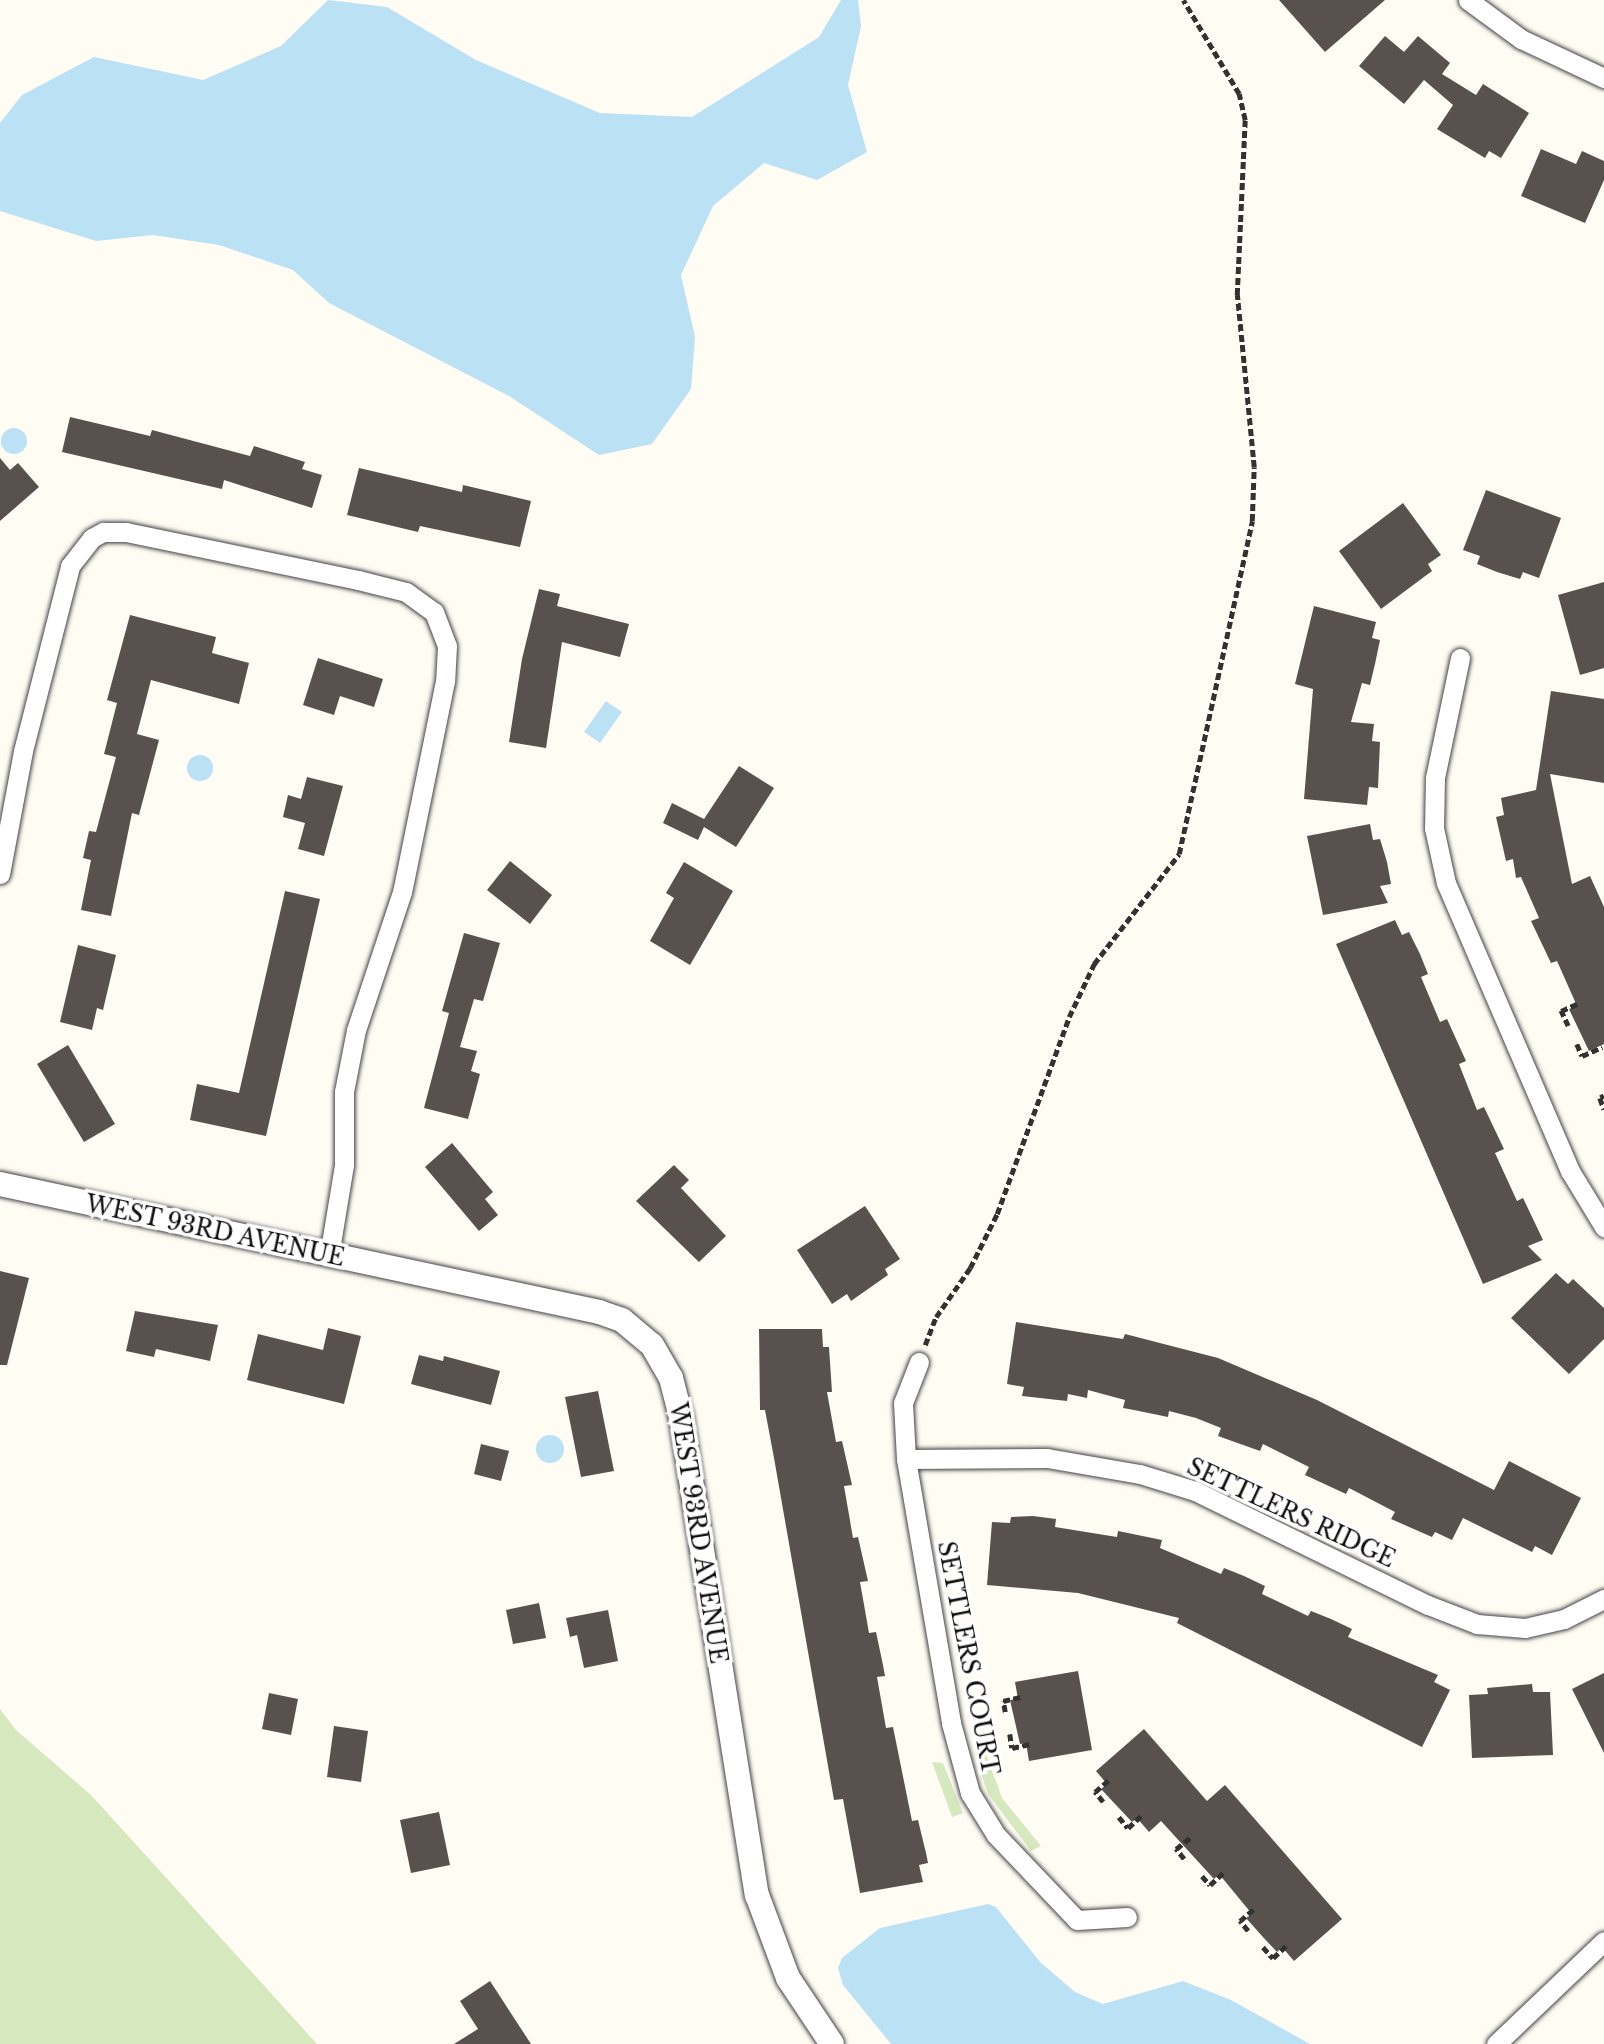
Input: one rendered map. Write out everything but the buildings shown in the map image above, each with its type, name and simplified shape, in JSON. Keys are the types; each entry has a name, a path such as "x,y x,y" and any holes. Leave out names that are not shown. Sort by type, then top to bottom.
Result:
{"street":[{"path":"1468,0 1521,39 1604,78"},
{"path":"0,874 23,751 69,566 83,545 113,531 406,592 434,612 447,646 445,681 402,892 356,1030 344,1092 344,1165 329,1256"},
{"path":"1460,658 1435,778 1434,828 1446,883 1570,1171 1604,1227"},
{"name":"WEST 93RD AVENUE","path":"0,1184 599,1312 639,1332 663,1362 676,1395 694,1488 757,1895 788,1978 832,2044"},
{"name":"SETTLERS COURT","path":"919,1362 903,1403 906,1459 951,1723 970,1793 996,1835 1077,1920 1127,1917"},
{"name":"SETTLERS RIDGE","path":"906,1459 1047,1458 1130,1471 1195,1491 1428,1605 1477,1623 1525,1628 1564,1619 1604,1599"},
{"path":"1496,2044 1604,1941"}],"path":[{"path":"919,1362 936,1317 970,1268 997,1214 1069,1017 1094,964 1179,854 1252,521 1254,467 1237,295 1245,120 1226,69 1183,0"},
{"path":"1568,1026 1561,1011 1579,1003"},
{"path":"1577,1044 1582,1056 1602,1047"},
{"path":"1604,1096 1600,1098 1604,1110"},
{"path":"1005,1713 1003,1701 1021,1697"},
{"path":"1010,1734 1012,1748 1030,1744"},
{"path":"1103,1802 1095,1792 1109,1780"},
{"path":"1119,1817 1128,1828 1141,1816"},
{"path":"1184,1859 1176,1849 1191,1836"},
{"path":"1202,1876 1210,1885 1223,1873"},
{"path":"1248,1931 1240,1922 1254,1909"},
{"path":"1263,1947 1273,1958 1286,1946"}],"green space":[{"path":"0,1709 16,1730 91,1795 317,2044 0,2044"},
{"path":"984,1748 1002,1798 1041,1846 1031,1851 988,1794 974,1752"},
{"path":"932,1762 943,1763 963,1813 952,1817"}],"water":[{"path":"328,0 387,7 476,60 600,113 692,117 819,37 841,0 858,0 861,26 848,85 867,152 817,180 764,163 713,206 681,275 695,337 691,389 652,444 599,455 509,396 329,303 293,270 219,245 153,235 96,241 0,211 0,123 22,95 94,57 203,80 281,46"},
{"path":"14,428 23,432 27,441 23,450 14,454 5,450 1,441 5,432"},
{"path":"606,701 622,712 600,743 584,732"},
{"path":"200,755 209,759 213,768 209,777 200,781 191,777 187,768 191,759"},
{"path":"550,1435 560,1439 564,1449 560,1459 550,1463 540,1459 536,1449 540,1439"},
{"path":"988,1904 996,1907 1041,1963 1075,1992 1103,2004 1183,1981 1231,2000 1310,2044 891,2044 843,1985 838,1968 842,1958 880,1928"}]}
